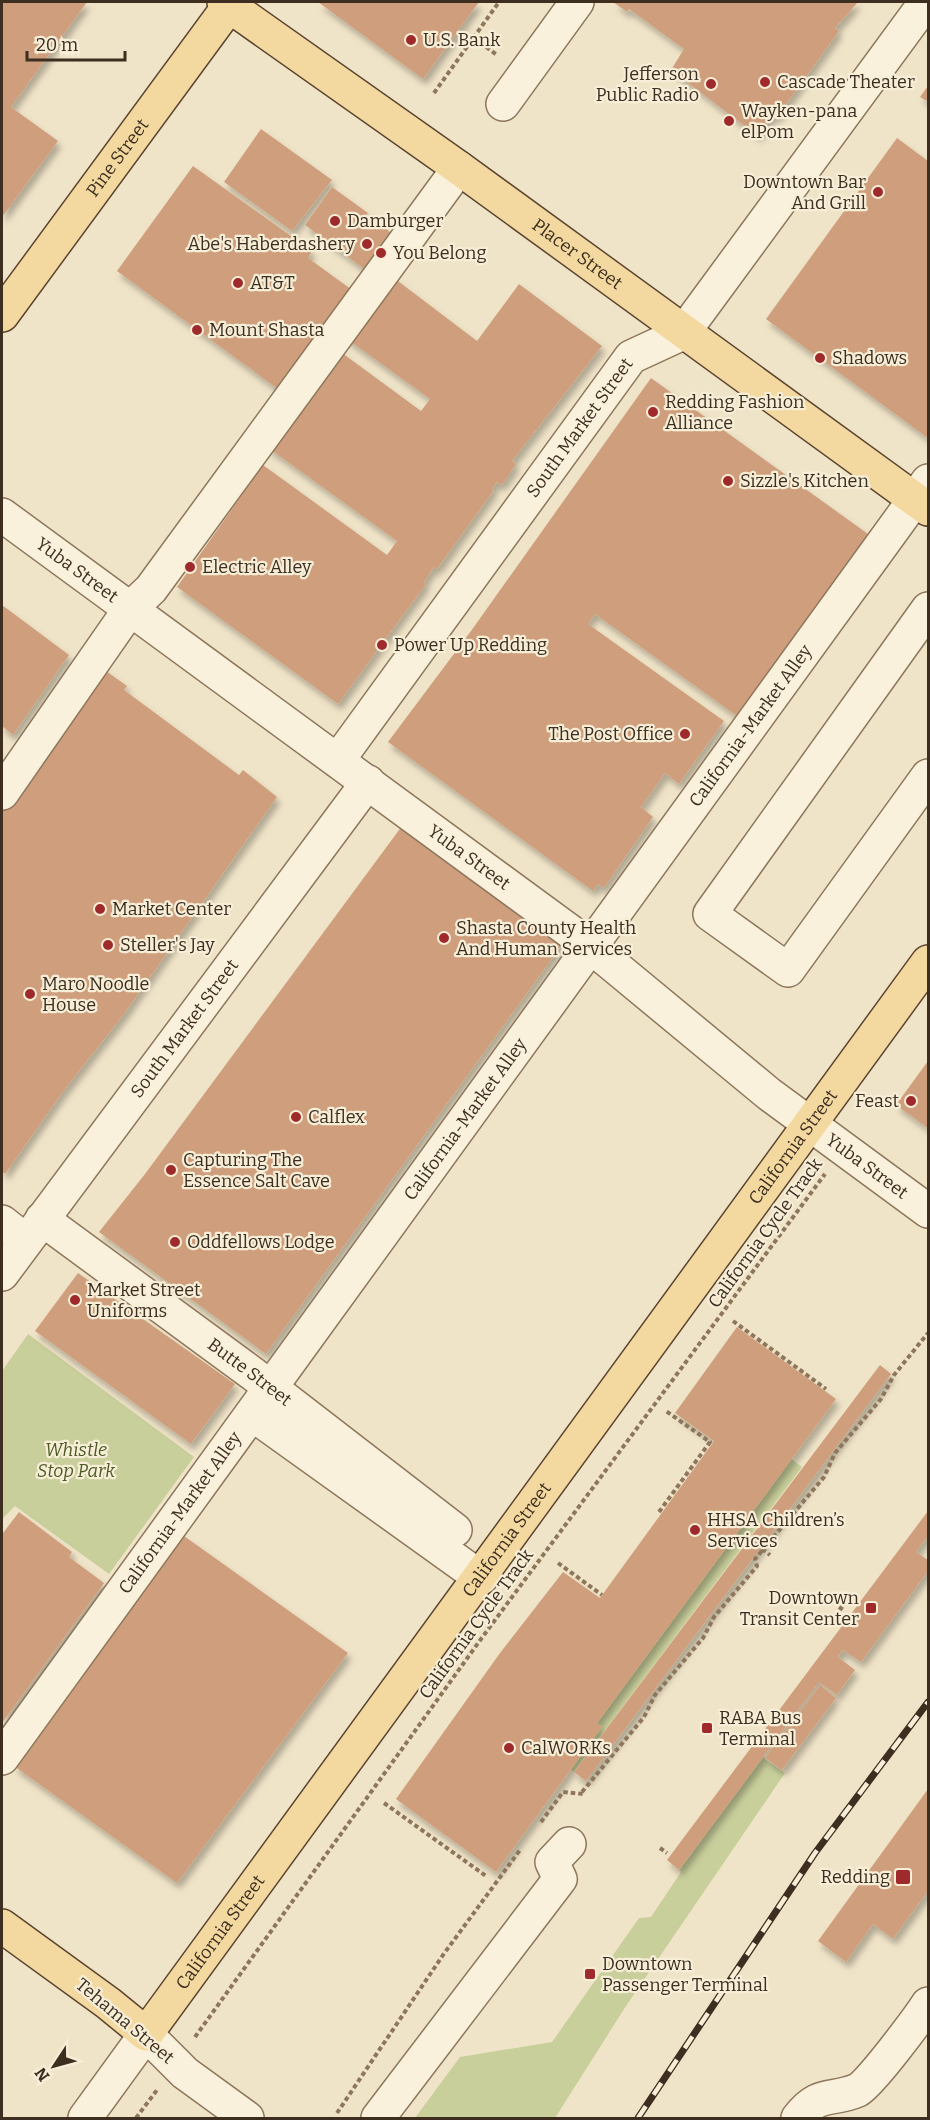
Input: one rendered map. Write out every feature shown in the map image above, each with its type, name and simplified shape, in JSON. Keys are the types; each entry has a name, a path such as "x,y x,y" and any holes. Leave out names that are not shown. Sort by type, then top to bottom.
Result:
{"main road":[{"name":"Placer Street","path":"229,3 683,333 924,496"},
{"name":"Pine Street","path":"2,315 229,3"},
{"name":"California Street","path":"146,2034 481,1578 928,962"},
{"name":"Tehama Street","path":"2,1926 108,2003 146,2034"}],"street":[{"path":"503,104 577,2"},
{"name":"South Market Street","path":"338,760 631,357 683,333 926,2"},
{"path":"2,793 130,609 151,589 459,168"},
{"name":"California-Market Alley","path":"2,1758 181,1507 271,1388 590,946 924,496"},
{"name":"Yuba Street","path":"2,515 590,946 769,1094 928,1211"},
{"path":"923,627 710,914 788,970 928,776"},
{"name":"South Market Street","path":"2,1274 23,1227 368,782"},
{"name":"Butte Street","path":"23,1227 271,1388 455,1530"},
{"path":"252,1414 481,1578"},
{"path":"378,2118 560,1879 552,1862 569,1844"},
{"path":"798,2118 810,2103 860,2089 912,2028 928,2004"},
{"name":"Tehama Street","path":"146,2034 176,2064 247,2118"},
{"name":"California Street","path":"84,2118 146,2034"}],"path":[{"path":"434,93 499,2"},
{"path":"474,38 502,58"},
{"name":"California Cycle Track","path":"136,2118 481,1639 843,1149"},
{"path":"733,1321 826,1389"},
{"path":"535,1830 563,1792 583,1793 644,1717 655,1695 703,1638 714,1617 757,1566 755,1559 762,1549 824,1477 835,1453 881,1399 894,1375 928,1333"},
{"path":"659,1512 710,1442 709,1439 666,1411"},
{"path":"762,1549 770,1555"},
{"path":"558,1563 602,1595"},
{"path":"839,1607 845,1611"},
{"path":"384,1803 486,1876"},
{"path":"337,2112 443,1955 527,1840"},
{"path":"660,1848 667,1853"}],"green space":[{"name":"Whistle Stop Park","path":"28,1334 194,1457 109,1574 15,1506 2,1519 2,1371"},
{"path":"791,1459 802,1467 574,1772 571,1770 597,1723"},
{"path":"763,1757 785,1773 626,2006 555,2118 415,2118 460,2057 552,2042 639,1918 651,1917 681,1872 679,1870"}],"building":[{"path":"2,2 87,2 11,107 58,141 2,217"},
{"name":"U.S. Bank","path":"318,2 479,2 423,79"},
{"name":"Cascade Theater","path":"613,2 858,2 835,28 839,31 777,117 773,115 758,136 671,70 684,49 629,9 627,12"},
{"path":"928,86 928,100 925,100 920,97"},
{"path":"261,129 332,180 292,231 224,182"},
{"path":"897,138 928,161 928,438 766,319"},
{"name":"AT&T","path":"193,166 312,251 308,258 359,295 286,395 117,271"},
{"path":"332,187 368,213 365,217 381,224 394,236 367,271 305,225"},
{"path":"386,272 477,341 519,284 602,346 512,461 516,464 502,485 497,482 492,489 494,490 437,569 434,567 424,582 426,584 338,704 177,587 263,465 387,555 397,541 267,447 338,350 421,411 430,399 343,336"},
{"path":"651,378 868,534 737,716 595,614 588,624 724,721 679,784 665,773 641,807 653,817 604,888 598,884 593,891 388,742 471,631"},
{"path":"2,605 69,655 13,735 2,726"},
{"name":"Market Center","path":"99,666 127,686 124,690 239,775 243,770 277,797 124,1014 62,1093 5,1174 2,1171 2,807"},
{"path":"402,826 564,942 266,1354 99,1232 145,1174"},
{"path":"928,1061 928,1128 896,1105"},
{"path":"78,1273 235,1384 191,1444 35,1331"},
{"path":"737,1327 836,1399 597,1723 602,1727 496,1872 396,1799 500,1653 563,1572 600,1598 714,1441 675,1413"},
{"path":"880,1365 891,1374 586,1781 574,1772"},
{"path":"928,1511 928,1536 916,1552 928,1560 928,1571 861,1662 843,1650 838,1657 855,1670 837,1695 819,1682 679,1870 667,1860"},
{"path":"19,1512 72,1552 69,1557 104,1583 2,1723 2,1532"},
{"path":"184,1536 348,1653 177,1883 14,1766"},
{"path":"820,1685 836,1698 782,1770 765,1758"},
{"path":"928,1789 928,1891 893,1939 873,1924 846,1962 818,1941"}],"railway":[{"path":"638,2118 815,1853 928,1702"}],"place":[{"name":"U.S. Bank","path":"411,40"},
{"name":"Cascade Theater","path":"765,82"},
{"name":"Jefferson Public Radio","path":"711,84"},
{"name":"Wayken-pana elPom","path":"729,121"},
{"name":"Downtown Bar And Grill","path":"878,192"},
{"name":"Damburger","path":"335,221"},
{"name":"Abe's Haberdashery","path":"367,244"},
{"name":"You Belong","path":"381,253"},
{"name":"AT&T","path":"238,283"},
{"name":"Mount Shasta","path":"197,330"},
{"name":"Shadows","path":"820,358"},
{"name":"Redding Fashion Alliance","path":"653,412"},
{"name":"Sizzle's Kitchen","path":"728,481"},
{"name":"Electric Alley","path":"190,567"},
{"name":"Power Up Redding","path":"382,645"},
{"name":"The Post Office","path":"685,734"},
{"name":"Market Center","path":"100,909"},
{"name":"Shasta County Health And Human Services","path":"444,938"},
{"name":"Steller's Jay","path":"108,945"},
{"name":"Maro Noodle House","path":"30,994"},
{"name":"Feast","path":"911,1101"},
{"name":"Calflex","path":"296,1117"},
{"name":"Capturing The Essence Salt Cave","path":"171,1170"},
{"name":"Oddfellows Lodge","path":"175,1242"},
{"name":"Market Street Uniforms","path":"75,1300"},
{"name":"HHSA Children’s Services","path":"695,1530"},
{"name":"Downtown Transit Center","path":"871,1608"},
{"name":"RABA Bus Terminal","path":"707,1728"},
{"name":"CalWORKs","path":"509,1748"},
{"name":"Redding","path":"903,1877"},
{"name":"Downtown Passenger Terminal","path":"590,1974"}]}
